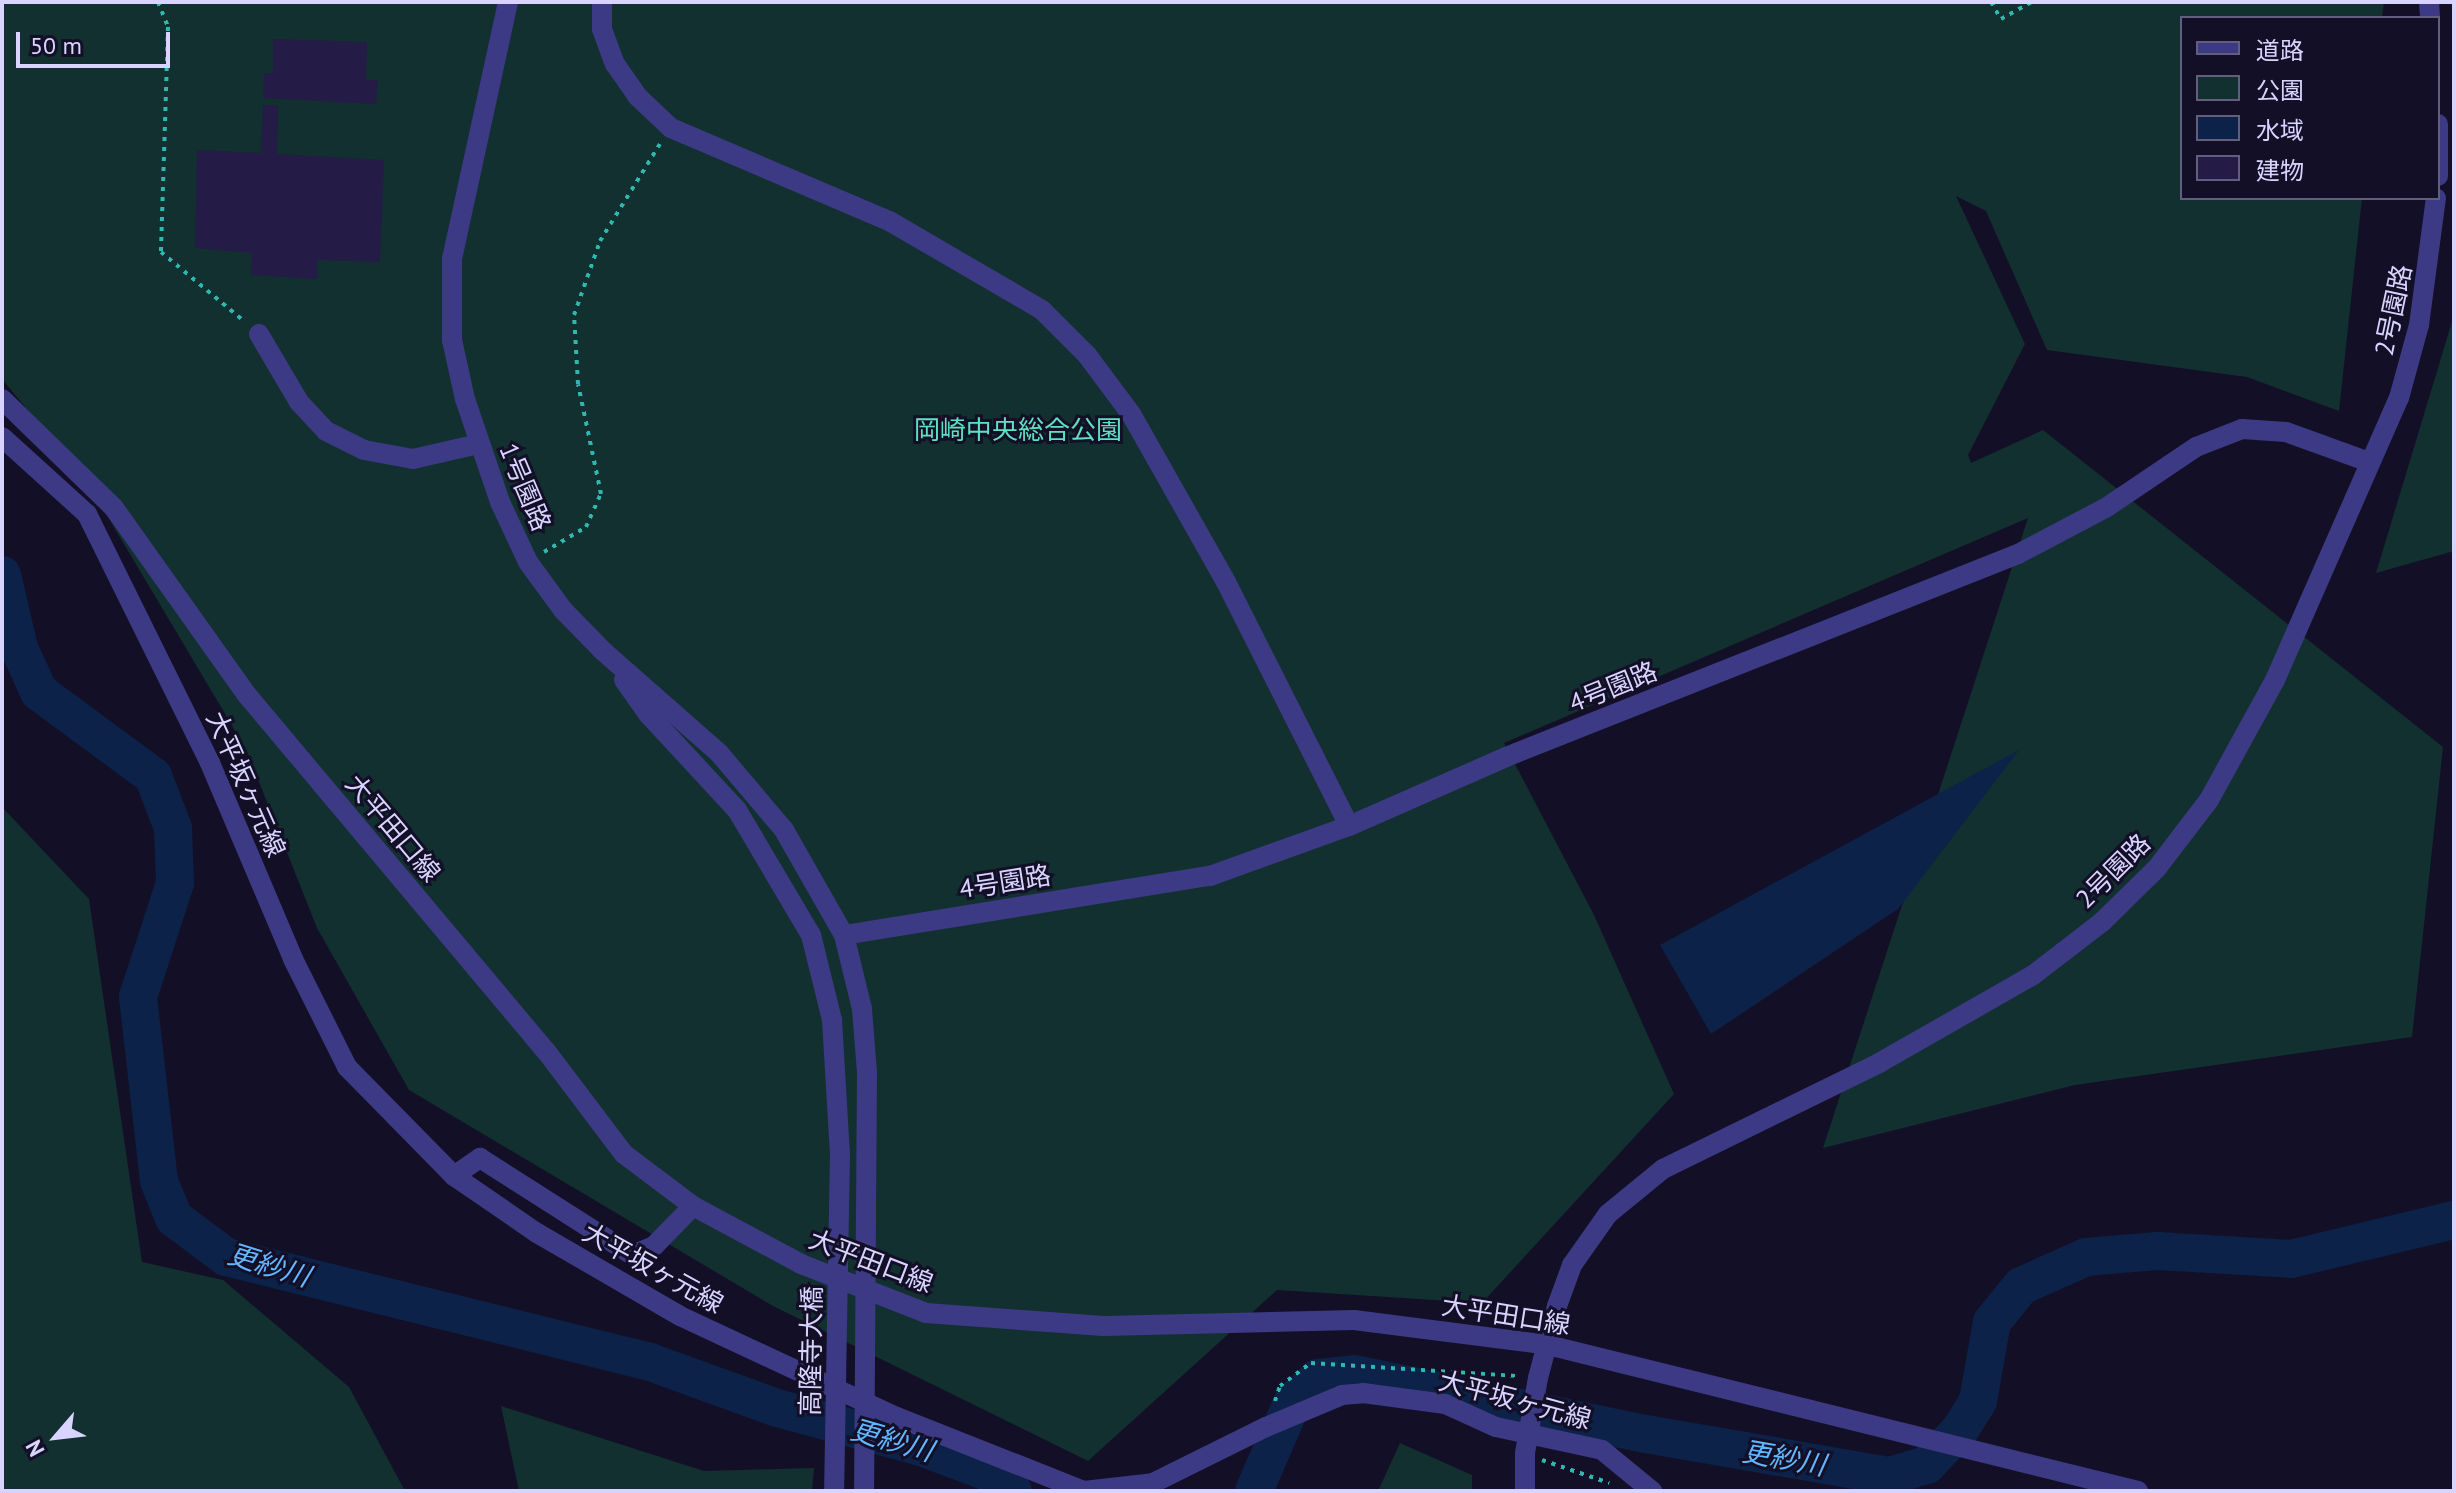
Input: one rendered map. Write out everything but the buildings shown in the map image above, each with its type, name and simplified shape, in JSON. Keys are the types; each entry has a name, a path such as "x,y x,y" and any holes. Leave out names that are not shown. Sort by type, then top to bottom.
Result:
{"street":[{"name":"1号園路","path":"508,2 495,81 464,185 452,258 452,340 478,444 528,562 563,610 603,651 719,753 784,830 821,887 844,935 862,1009"},
{"path":"602,2 602,29 615,64 637,96 671,128 891,222 1042,310 1087,355 1131,414 1226,582 1349,826"},
{"name":"2号園路","path":"1524,1485 1525,1453 1538,1378 1572,1265 1589,1235 1628,1194 1663,1169 1969,1015 2090,931 2157,868 2209,800 2243,744 2399,398 2419,325 2436,200"},
{"path":"259,334 299,402 326,431 364,450 413,459 478,444"},
{"name":"大平田口線","path":"2,399 114,508 247,695 546,1051 624,1154 693,1206 801,1264 926,1313 1104,1326 1354,1320 1548,1345 2138,1491"},
{"name":"4号園路","path":"844,935 1210,876 1349,826 1506,757 2018,554 2107,507 2196,447 2242,429 2286,432 2369,462"},
{"name":"大平坂ヶ元線","path":"2,437 87,514 210,763 293,959 347,1067 454,1176 537,1233 680,1316 897,1417 1084,1491 1153,1483 1278,1422 1342,1395 1363,1393 1445,1404 1496,1427 1602,1450 1652,1491"},
{"name":"高隆寺大橋","path":"603,651 648,714 737,810 783,880 811,935 832,1020 840,1153 834,1491"},
{"name":"高隆寺大橋","path":"862,1009 867,1072 864,1491"},
{"path":"454,1176 480,1158 632,1255 654,1246 693,1206"}],"path":[{"path":"158,2 168,27 161,252 259,334"},
{"path":"1991,2 2001,19 2032,2"},
{"path":"528,562 586,527 601,494 578,384 574,315 600,241 671,128"},
{"path":"1458,1372 1538,1378"},
{"path":"1525,1453 1591,1478"}],"green space":[{"name":"岡崎中央総合公園","path":"2,2 2384,2 2382,16 2180,16 2180,200 2362,200 2339,411 2247,377 2047,350 1986,211 1956,196 2025,344 1968,455 1971,463 2043,430 2443,747 2412,1037 2075,1085 1823,1148 2028,518 1504,743 1594,915 1674,1094 1482,1303 1277,1290 1088,1461 773,1306 409,1090 317,928 246,749 87,482 2,379"},
{"path":"2454,315 2454,551 2376,573"},
{"path":"2,807 89,899 142,1262 223,1280 349,1387 405,1491 2,1491"},
{"path":"501,1406 704,1471 814,1468 812,1491 519,1491"},
{"path":"1400,1443 1472,1475 1472,1491 1378,1491"}],"water":[{"path":"2019,750 1898,909 1711,1034 1660,945"}],"waterway":[{"name":"更紗川","path":"2,575 19,648 39,692 153,776 173,828 175,883 138,997 159,1181 174,1218 226,1257 650,1362 777,1408 918,1446 988,1472 1013,1491"},
{"name":"更紗川","path":"1254,1491 1293,1401 1318,1378 1355,1374 1646,1434 1890,1476 1927,1465 1960,1430 1978,1401 1992,1322 2021,1286 2086,1257 2158,1251 2291,1259 2454,1220"}]}
